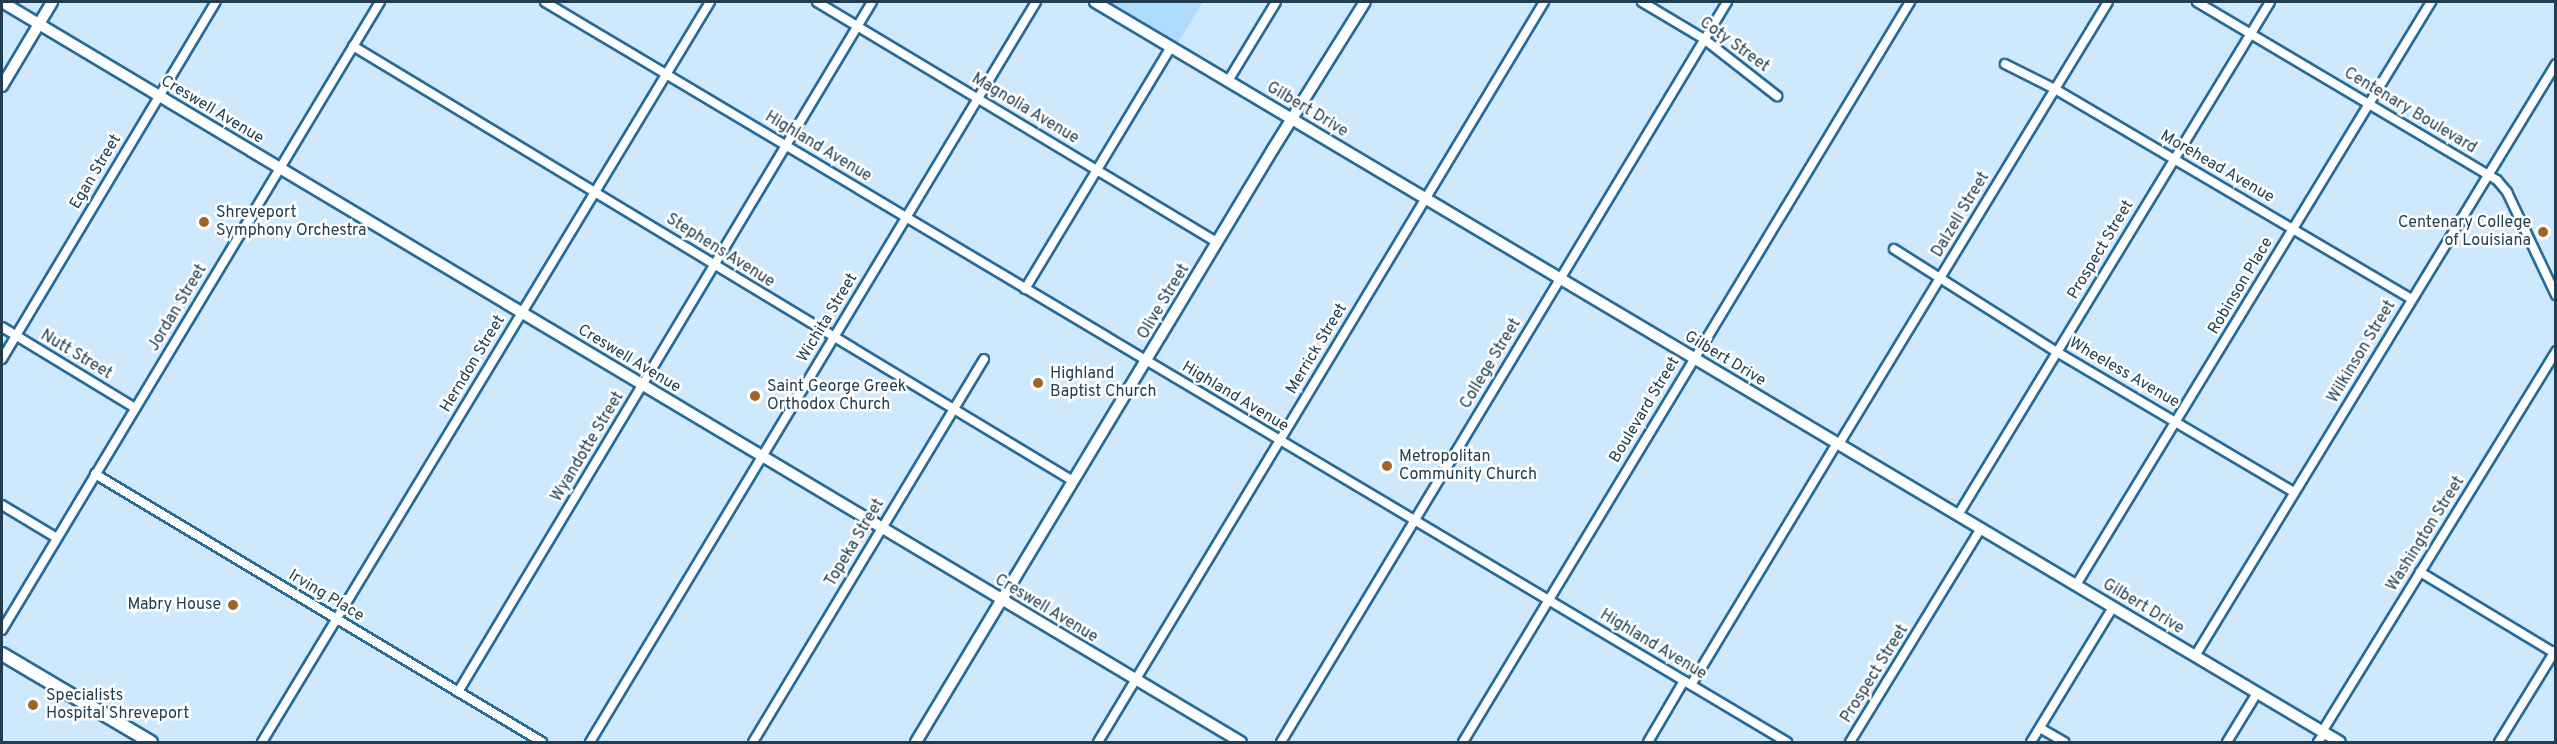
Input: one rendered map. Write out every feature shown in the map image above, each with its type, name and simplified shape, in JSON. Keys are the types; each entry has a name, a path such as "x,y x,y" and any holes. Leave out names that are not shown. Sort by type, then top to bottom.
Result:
{"main road":[{"path":"2,654 151,742"}],"street":[{"name":"Creswell Avenue","path":"2,2 1241,742"},
{"path":"2,86 52,2"},
{"name":"Egan Street","path":"2,359 216,2"},
{"name":"Jordan Street","path":"2,630 380,2"},
{"name":"Highland Avenue","path":"545,2 1787,742"},
{"name":"Herndon Street","path":"262,742 710,2"},
{"name":"Magnolia Avenue","path":"817,2 1217,242"},
{"name":"Wyandotte Street","path":"458,692 872,2"},
{"name":"Wichita Street","path":"590,742 1036,2"},
{"name":"Gilbert Drive","path":"1095,2 2257,693 2321,736 2340,742"},
{"path":"1228,81 1276,2"},
{"name":"Olive Street","path":"916,742 1217,242 1365,2"},
{"name":"Merrick Street","path":"1098,742 1544,2"},
{"name":"Coty Street","path":"1642,2 1704,39 1778,96"},
{"name":"College Street","path":"1281,742 1727,2"},
{"name":"Boulevard Street","path":"1463,742 1910,2"},
{"name":"Dalzell Street","path":"1648,742 1688,683 1838,443 2108,2"},
{"name":"Centenary Boulevard","path":"2197,2 2501,184 2507,192 2556,295"},
{"name":"Prospect Street","path":"1958,515 2270,2"},
{"name":"Robinson Place","path":"2076,585 2431,2"},
{"name":"Stephens Avenue","path":"353,46 1072,481"},
{"path":"1026,290 1171,47"},
{"name":"Morehead Avenue","path":"2005,64 2055,89 2412,299"},
{"name":"Wilkinson Street","path":"2195,656 2556,64"},
{"name":"Wheeless Avenue","path":"1894,249 1939,280 2057,352 2295,492"},
{"name":"Nutt Street","path":"2,327 135,408"},
{"name":"Washington Street","path":"2321,736 2556,351"},
{"name":"Topeka Street","path":"753,742 984,359"},
{"name":"Irving Place","path":"95,474 542,742"},
{"path":"2,505 57,538"},
{"name":"Prospect Street","path":"1850,742 1981,528"},
{"path":"2420,572 2555,653 2499,742"},
{"path":"2031,742 2113,607"},
{"path":"2227,742 2257,693"},
{"path":"2040,728 2064,742"}],"shaded area":[{"path":"1105,2 1203,2 1177,44"}],"place":[{"name":"Shreveport Symphony Orchestra","path":"204,222"},
{"name":"Centenary College of Louisiana","path":"2543,232"},
{"name":"Highland Baptist Church","path":"1038,383"},
{"name":"Saint George Greek Orthodox Church","path":"755,396"},
{"name":"Metropolitan Community Church","path":"1387,466"},
{"name":"Mabry House","path":"233,605"},
{"name":"Specialists Hospital Shreveport","path":"33,705"}]}
